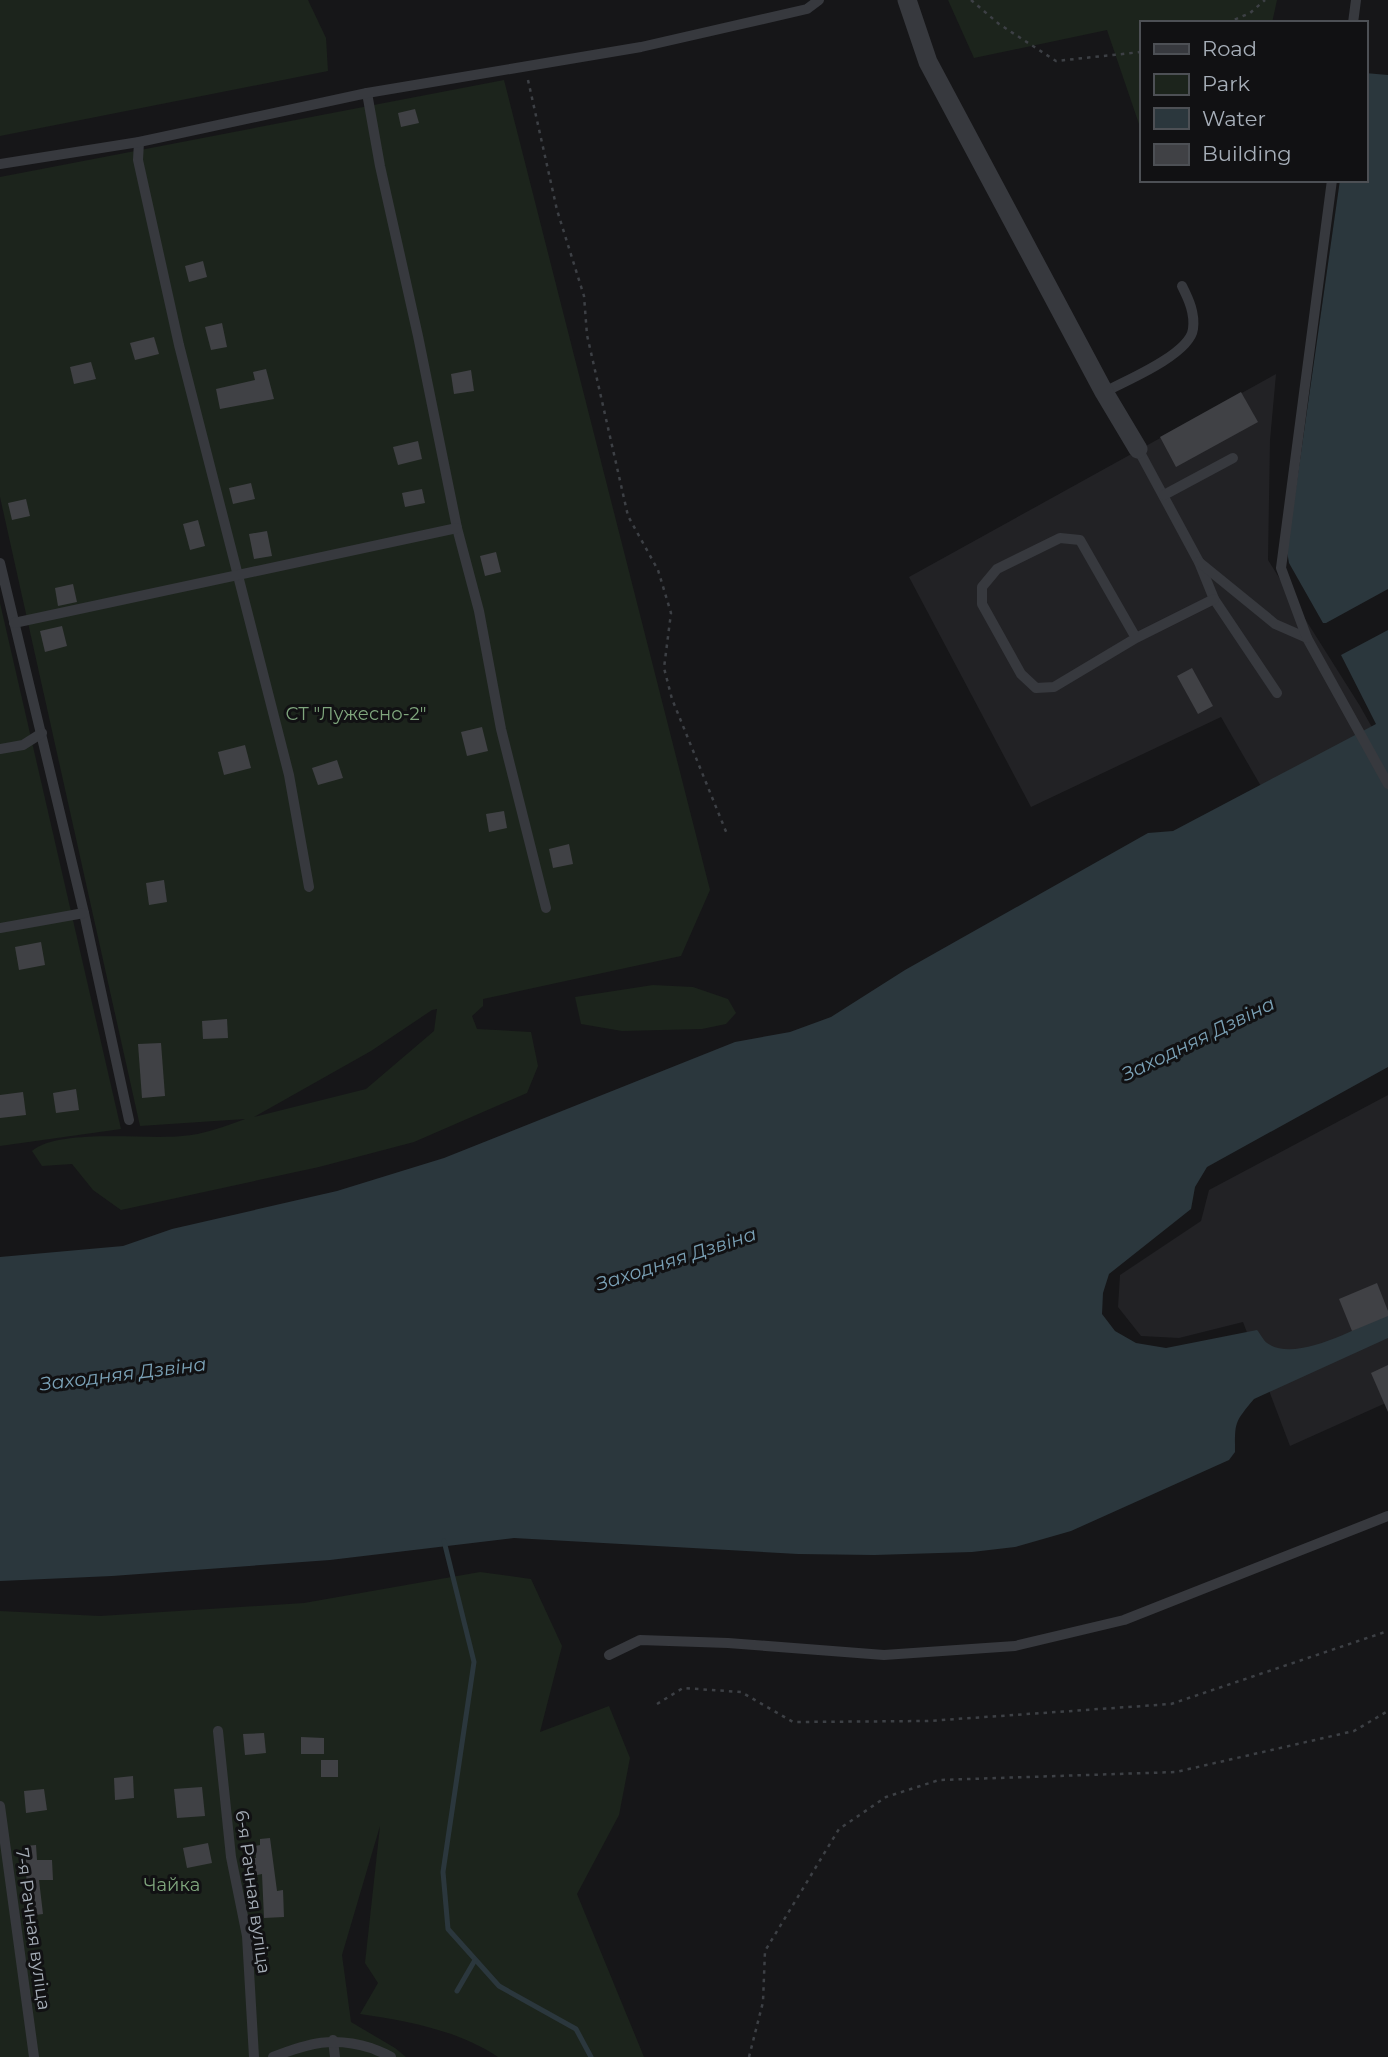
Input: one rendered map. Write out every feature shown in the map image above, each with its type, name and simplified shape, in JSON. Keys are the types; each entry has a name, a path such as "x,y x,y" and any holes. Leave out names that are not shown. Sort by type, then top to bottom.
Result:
{"street":[{"path":"907,0 928,62 1104,393 1138,449"}],"lane":[{"path":"0,164 139,142 367,93 668,41 807,9 819,0"},
{"path":"1353,21 1356,0"},
{"path":"367,93 457,528 479,611 501,729 546,908"},
{"path":"139,142 138,160 179,345 289,775 309,887"},
{"path":"1332,182 1281,568 1307,638 1388,783"},
{"path":"1104,393 1180,351 1193,331 1192,307 1182,286"},
{"path":"1138,449 1199,562 1214,599 1277,693"},
{"path":"1164,495 1233,458"},
{"path":"15,623 457,528"},
{"path":"1136,638 1080,540 1060,538 997,569 982,587 982,604 1021,674 1036,688 1054,687 1136,638 1214,599"},
{"path":"1199,562 1275,624 1307,638"},
{"path":"0,563 43,733 129,1120"},
{"path":"0,749 23,745 43,733"},
{"path":"0,928 84,913"},
{"path":"609,1655 640,1640 728,1643 884,1655 1015,1646 1124,1620 1388,1516"},
{"name":"6-я Рачная вуліца","path":"218,1731 231,1857 247,1936 254,2057"},
{"name":"7-я Рачная вуліца","path":"0,1806 34,2057"},
{"path":"333,2040 335,2057"},
{"path":"273,2057 305,2045 333,2040 354,2043 391,2057"}],"path":[{"path":"971,0 999,24 1056,61 1140,52"},
{"path":"1232,21 1250,13 1265,0"},
{"path":"525,65 557,210 584,296 587,335 628,516 659,570 671,613 664,668 672,699 727,834"},
{"path":"657,1704 683,1688 741,1692 793,1723 928,1721 1171,1704 1388,1631"},
{"path":"749,2057 763,2002 765,1951 839,1829 886,1797 939,1780 1176,1772 1354,1731 1388,1711"}],"shaded area":[{"path":"1276,374 1270,440 1268,560 1360,706 1388,756 1388,1006 1221,717 1031,807 909,577"},
{"path":"1388,1095 1388,1402 1290,1446 1243,1322 1179,1338 1141,1336 1118,1307 1120,1275 1201,1221 1209,1190"}],"green space":[{"path":"0,0 308,0 326,38 328,71 0,136"},
{"path":"948,0 1277,0 1272,21 1140,21 1140,127 1107,30 974,58"},
{"name":"СТ \"Лужесно-2\"","path":"504,80 710,890 681,956 483,999 483,1006 472,1016 477,1029 531,1032 538,1066 527,1093 414,1142 319,1167 121,1210 93,1190 72,1164 42,1166 32,1151 45,1144 82,1137 190,1135 245,1119 140,1126 0,497 0,177","holes":["437,1009 434,1031 366,1089 254,1117 371,1051"]},
{"path":"0,603 121,1129 0,1146"},
{"path":"653,985 693,987 728,999 736,1013 726,1024 702,1029 622,1031 581,1024 575,997"},
{"name":"Чайка","path":"480,1572 531,1579 562,1646 540,1732 609,1706 630,1758 619,1815 577,1894 644,2057 498,2057 449,2033 360,2014 378,1983 365,1963 380,1826 342,1955 351,2022 406,2057 0,2057 0,1611 100,1616 304,1603"}],"water":[{"path":"1367,73 1388,75 1388,589 1323,623 1289,563 1287,551 1340,182 1367,182"},
{"name":"Заходняя Дзвіна","path":"1388,630 1388,1067 1207,1167 1195,1187 1191,1209 1109,1274 1103,1293 1102,1314 1115,1331 1136,1343 1166,1348 1257,1330 1267,1343 1279,1348 1294,1349 1328,1341 1388,1314 1388,1338 1254,1399 1237,1423 1235,1452 1229,1460 1071,1531 1015,1547 972,1552 798,1554 514,1538 330,1560 112,1576 0,1581 0,1257 123,1246 172,1229 337,1191 444,1158 735,1042 790,1032 831,1017 905,970 1148,833 1173,831 1376,724 1341,655"}],"building":[{"path":"415,109 419,123 401,127 398,113"},
{"path":"203,261 207,277 189,282 185,266"},
{"path":"222,323 227,347 211,350 205,327"},
{"path":"154,337 159,354 135,360 130,343"},
{"path":"91,362 96,379 74,384 70,367"},
{"path":"266,369 274,399 220,409 216,389 255,380 253,372"},
{"path":"471,370 474,391 454,394 451,374"},
{"path":"1241,392 1258,422 1176,467 1160,437"},
{"path":"418,441 422,459 398,465 393,447"},
{"path":"251,483 255,499 233,504 229,488"},
{"path":"422,489 425,503 405,507 402,493"},
{"path":"26,499 30,516 12,520 8,503"},
{"path":"198,520 205,546 190,550 183,524"},
{"path":"267,531 272,556 254,559 249,534"},
{"path":"496,552 501,572 485,576 480,556"},
{"path":"73,584 77,602 58,606 55,588"},
{"path":"62,626 67,646 45,652 40,631"},
{"path":"1192,668 1213,706 1198,714 1177,676"},
{"path":"482,727 488,751 467,756 461,732"},
{"path":"245,745 251,768 224,775 218,752"},
{"path":"337,760 343,778 318,785 312,768"},
{"path":"504,811 507,828 489,832 486,814"},
{"path":"569,844 573,864 553,868 549,849"},
{"path":"164,880 167,902 149,905 146,883"},
{"path":"41,942 45,965 19,970 15,947"},
{"path":"227,1019 228,1038 203,1039 202,1021"},
{"path":"161,1043 165,1096 142,1098 138,1044"},
{"path":"76,1089 79,1110 56,1113 53,1093"},
{"path":"23,1092 26,1115 0,1118 0,1095"},
{"path":"1377,1283 1388,1316 1352,1331 1339,1299"},
{"path":"1388,1365 1388,1412 1371,1373"},
{"path":"264,1733 266,1753 245,1755 243,1734"},
{"path":"301,1737 324,1738 324,1754 301,1754"},
{"path":"321,1760 338,1760 338,1777 321,1777"},
{"path":"133,1776 134,1798 115,1800 114,1778"},
{"path":"202,1787 205,1816 177,1818 174,1789"},
{"path":"44,1789 47,1810 26,1813 24,1791"},
{"path":"270,1838 277,1891 283,1890 284,1917 264,1918 262,1874 253,1876 251,1858 256,1858 255,1846 260,1845 260,1839"},
{"path":"208,1843 212,1863 187,1868 183,1848"},
{"path":"36,1845 37,1860 52,1860 53,1880 39,1880 43,1914 28,1916 25,1846"}],"waterway":[{"path":"444,1541 474,1662 443,1872 448,1929 499,1986 576,2029 591,2057"},
{"path":"457,1991 475,1960"}]}
